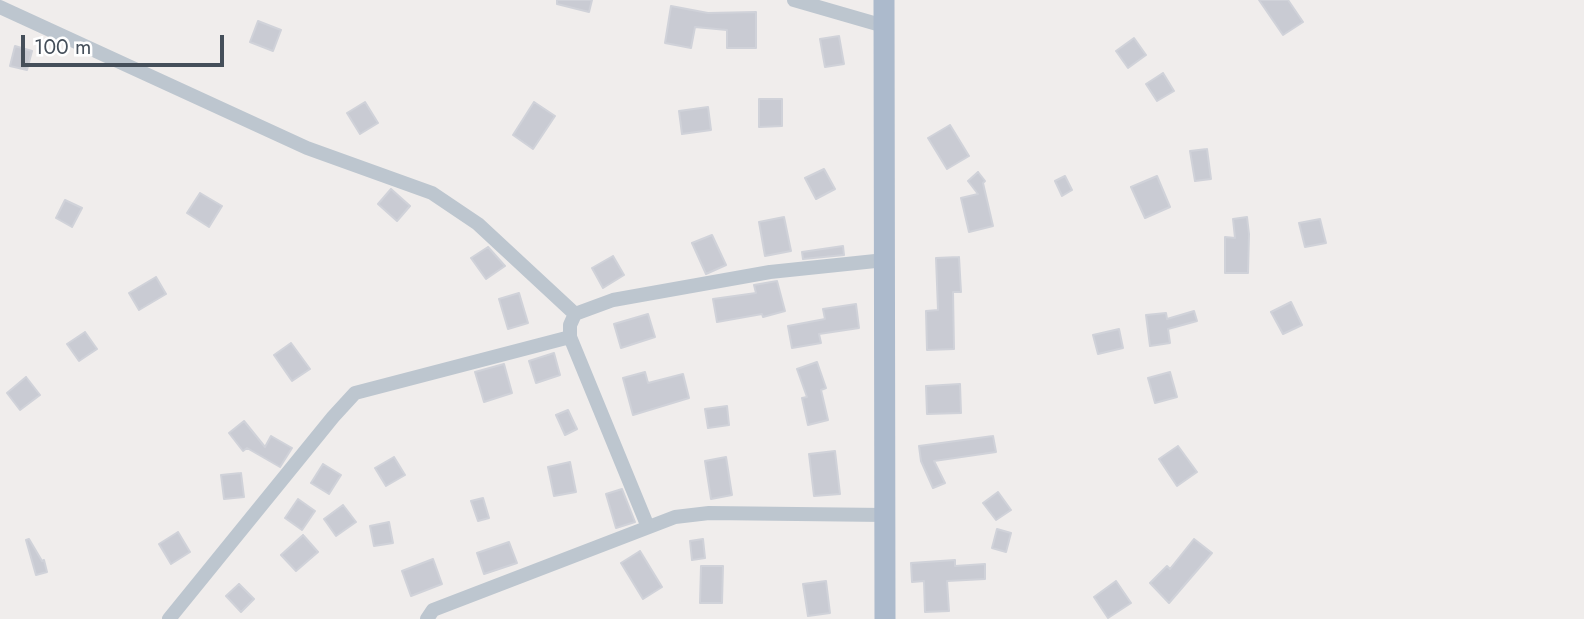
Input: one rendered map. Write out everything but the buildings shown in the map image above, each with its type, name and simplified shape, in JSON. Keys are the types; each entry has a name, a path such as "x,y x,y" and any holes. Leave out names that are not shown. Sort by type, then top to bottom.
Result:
{"main road":[{"path":"884,0 885,619"}],"street":[{"path":"794,0 884,26"},
{"path":"0,6 307,148 432,193 478,224 575,314"},
{"path":"648,527 570,337 570,325 575,314 613,300 744,276 885,260"},
{"path":"169,619 355,393 570,337"},
{"path":"427,619 433,611 675,517 709,513 885,514"}]}
